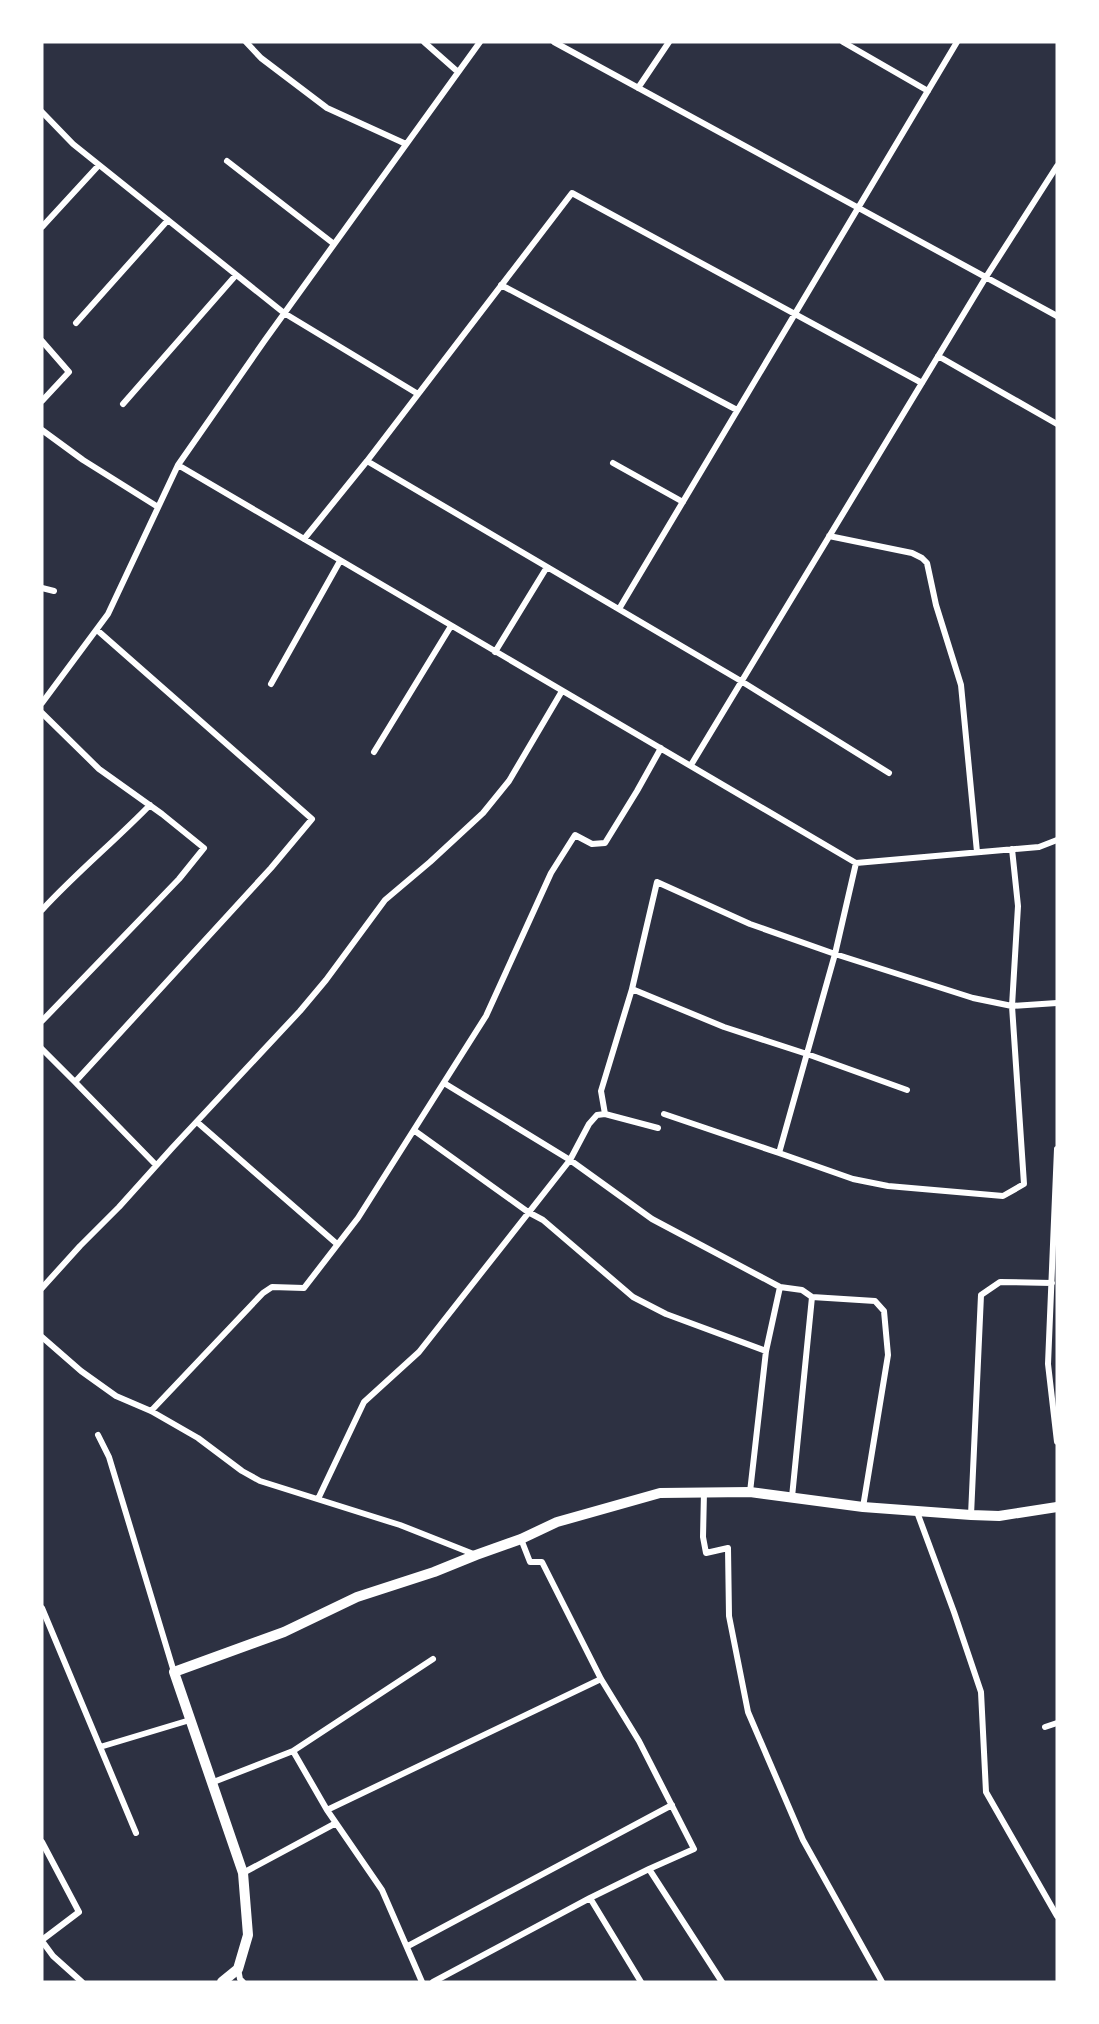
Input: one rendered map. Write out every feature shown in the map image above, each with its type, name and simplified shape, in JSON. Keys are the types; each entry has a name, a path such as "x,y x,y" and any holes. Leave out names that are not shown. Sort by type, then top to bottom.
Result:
{"street":[{"path":"246,42 261,58 327,108 406,144"},
{"path":"424,42 458,72"},
{"path":"42,703 108,614 178,465 284,313 480,42"},
{"path":"554,42 1057,316"},
{"path":"638,88 669,42"},
{"path":"843,42 928,91"},
{"path":"619,609 957,42"},
{"path":"42,112 73,144 284,313 418,394"},
{"path":"226,161 334,244"},
{"path":"42,227 99,165"},
{"path":"691,765 986,277 1057,166"},
{"path":"304,539 368,461 572,193 922,383"},
{"path":"76,323 168,220"},
{"path":"123,404 236,275"},
{"path":"501,285 737,410"},
{"path":"42,341 69,372 42,401"},
{"path":"938,356 1057,424"},
{"path":"42,430 83,460 158,507"},
{"path":"368,461 741,681 889,773"},
{"path":"613,463 683,502"},
{"path":"178,465 856,863 1039,847 1057,840"},
{"path":"830,536 912,553 927,563 936,605 961,684 977,852"},
{"path":"271,684 340,561"},
{"path":"495,652 547,567"},
{"path":"42,588 54,591"},
{"path":"374,752 451,626"},
{"path":"75,1082 271,868 312,819 96,630"},
{"path":"42,690 48,695"},
{"path":"42,1288 119,1208 156,1165 300,1011 385,900 483,813 509,781 562,692"},
{"path":"42,713 99,769 204,848 179,879 42,1021"},
{"path":"152,1411 263,1293 272,1287 304,1288 358,1218 486,1016 551,873 574,835 592,844 604,843 661,748"},
{"path":"42,910 64,886 114,842 150,806"},
{"path":"664,1114 853,1179 888,1186 1003,1196 1024,1184 1012,1006 1018,906 1012,849"},
{"path":"779,1153 836,954 856,863"},
{"path":"605,1114 601,1091 632,989 657,882 750,924 973,998 1012,1006 1057,1003"},
{"path":"632,989 724,1028 807,1054 908,1090"},
{"path":"42,1049 156,1165"},
{"path":"444,1083 570,1160 652,1219 780,1287 802,1290 812,1297 874,1301 884,1311 888,1356 863,1507"},
{"path":"318,1499 364,1402 419,1352 570,1160 589,1124 597,1115 605,1114 658,1128"},
{"path":"197,1122 337,1244"},
{"path":"414,1131 528,1212 543,1220 633,1297 666,1314 766,1351"},
{"path":"1057,1149 1048,1364 1057,1442"},
{"path":"971,1515 981,1295 1000,1282 1052,1283"},
{"path":"750,1492 766,1351 780,1287"},
{"path":"792,1497 812,1297"},
{"path":"42,1337 81,1371 116,1396 152,1411 198,1438 242,1471 260,1481 400,1525 476,1555"},
{"path":"98,1435 109,1457 174,1672 243,1873 248,1935 238,1969 243,1982"},
{"path":"704,1492 703,1537 706,1553 728,1548 729,1616 748,1713 803,1840 882,1982"},
{"path":"174,1672 284,1632 357,1598 521,1539 557,1522 660,1493 750,1492 863,1507 999,1516 1057,1507"},
{"path":"917,1512 981,1692 986,1792 1057,1916"},
{"path":"433,1982 590,1898 694,1849 639,1741 601,1679 542,1562 530,1562 521,1539"},
{"path":"42,1608 136,1833"},
{"path":"212,1783 293,1751 433,1659"},
{"path":"327,1810 601,1679"},
{"path":"100,1747 190,1720"},
{"path":"1045,1726 1057,1723"},
{"path":"293,1751 327,1810 382,1890 422,1982"},
{"path":"408,1946 672,1805"},
{"path":"243,1873 336,1823"},
{"path":"42,1842 79,1912 42,1940 53,1956 82,1982"},
{"path":"649,1869 722,1982"},
{"path":"590,1898 641,1982"},
{"path":"222,1982 238,1969"}]}
